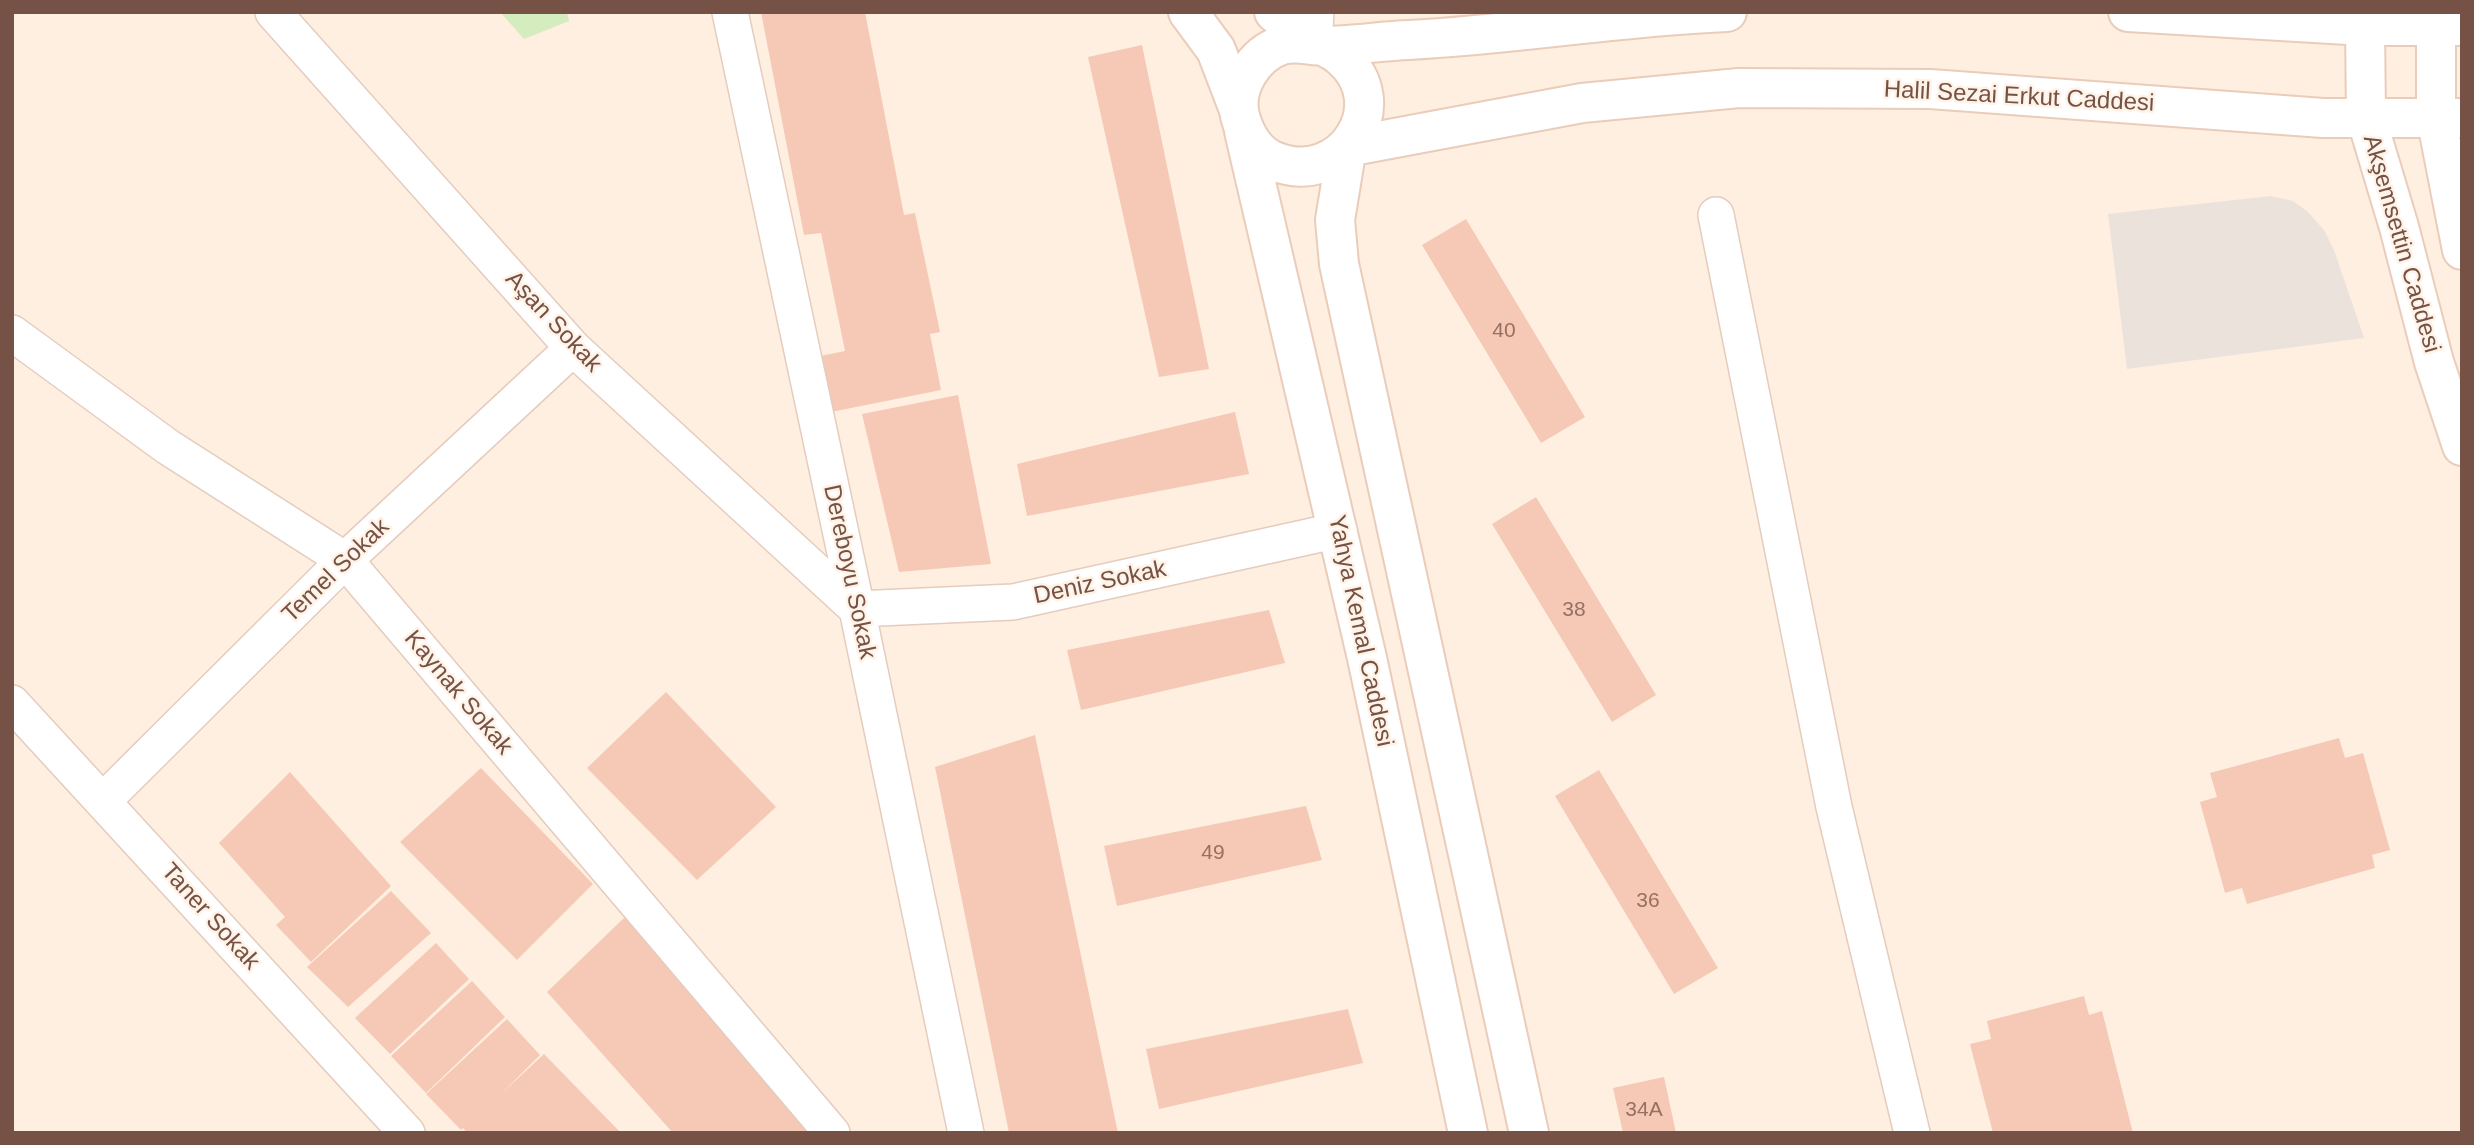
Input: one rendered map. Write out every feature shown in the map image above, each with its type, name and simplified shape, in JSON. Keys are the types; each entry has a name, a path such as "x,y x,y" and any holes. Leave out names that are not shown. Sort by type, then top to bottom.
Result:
{"main road":[{"path":"1188,12 1216,50 1242,121"},
{"path":"1274,12 1288,24 1314,36 1341,56 1354,71 1363,91 1364,111 1359,131 1347,148 1335,220 1339,264 1529,1133"},
{"path":"1242,121 1240,89 1249,71 1263,55 1314,36 1727,12"},
{"path":"2128,12 2443,22 2462,250"},
{"path":"2366,117 2368,19"},
{"name":"Halil Sezai Erkut Caddesi","path":"1242,121 1256,148 1272,160 1291,167 1312,167 1331,160 1347,148 1582,103 1740,88 1930,89 2314,117 2366,117"},
{"name":"Akşemsettin Caddesi","path":"2449,117 2366,117 2399,227 2434,362 2462,446"},
{"name":"Yahya Kemal Caddesi","path":"1242,121 1339,530 1468,1133"}],"street":[{"name":"Aşan Sokak","path":"272,12 573,348 857,609"},
{"name":"Dereboyu Sokak","path":"730,12 966,1133"},
{"path":"1716,215 1834,807 1912,1133"},
{"name":"Kaynak Sokak","path":"12,333 168,447 345,560 832,1133"},
{"name":"Temel Sokak","path":"104,800 345,560 573,348"},
{"name":"Deniz Sokak","path":"857,609 1013,602 1339,530"},
{"name":"Taner Sokak","path":"12,703 104,800 407,1133"}],"shaded area":[{"path":"2271,196 2293,201 2307,211 2324,230 2334,250 2364,338 2127,369 2108,214"}],"green space":[{"path":"500,12 567,12 569,21 524,39"}],"building":[{"path":"761,12 865,12 904,215 915,213 940,332 930,334 941,390 831,412 820,356 845,351 821,233 804,235"},
{"path":"1142,45 1209,369 1159,377 1088,57"},
{"path":"1466,219 1585,417 1541,443 1422,245"},
{"path":"958,395 991,564 899,572 862,414"},
{"path":"1235,412 1249,474 1027,516 1017,464"},
{"path":"1536,497 1656,695 1612,722 1492,524"},
{"path":"1269,610 1285,663 1081,710 1067,650"},
{"path":"666,692 776,807 697,880 587,768"},
{"path":"1035,735 1118,1133 1009,1133 935,767"},
{"path":"2339,738 2345,758 2363,753 2390,850 2372,855 2375,868 2247,904 2242,888 2225,893 2200,802 2217,797 2210,773"},
{"path":"481,768 593,884 517,960 400,842"},
{"path":"1599,770 1718,968 1674,994 1555,796"},
{"path":"290,772 391,886 311,962 276,925 285,917 219,843"},
{"path":"1306,806 1322,860 1117,906 1104,846"},
{"path":"391,891 431,933 348,1007 307,967"},
{"path":"625,917 813,1133 673,1133 547,992"},
{"path":"436,943 469,979 390,1054 355,1018"},
{"path":"472,981 505,1017 426,1093 391,1056"},
{"path":"2084,996 2089,1015 2102,1011 2133,1133 1993,1133 1970,1044 1991,1039 1987,1021"},
{"path":"1348,1009 1363,1063 1159,1109 1146,1049"},
{"path":"507,1019 540,1055 501,1094 544,1054 621,1133 467,1133 463,1128 461,1130 426,1094"},
{"path":"1664,1077 1676,1133 1623,1133 1613,1088"}]}
